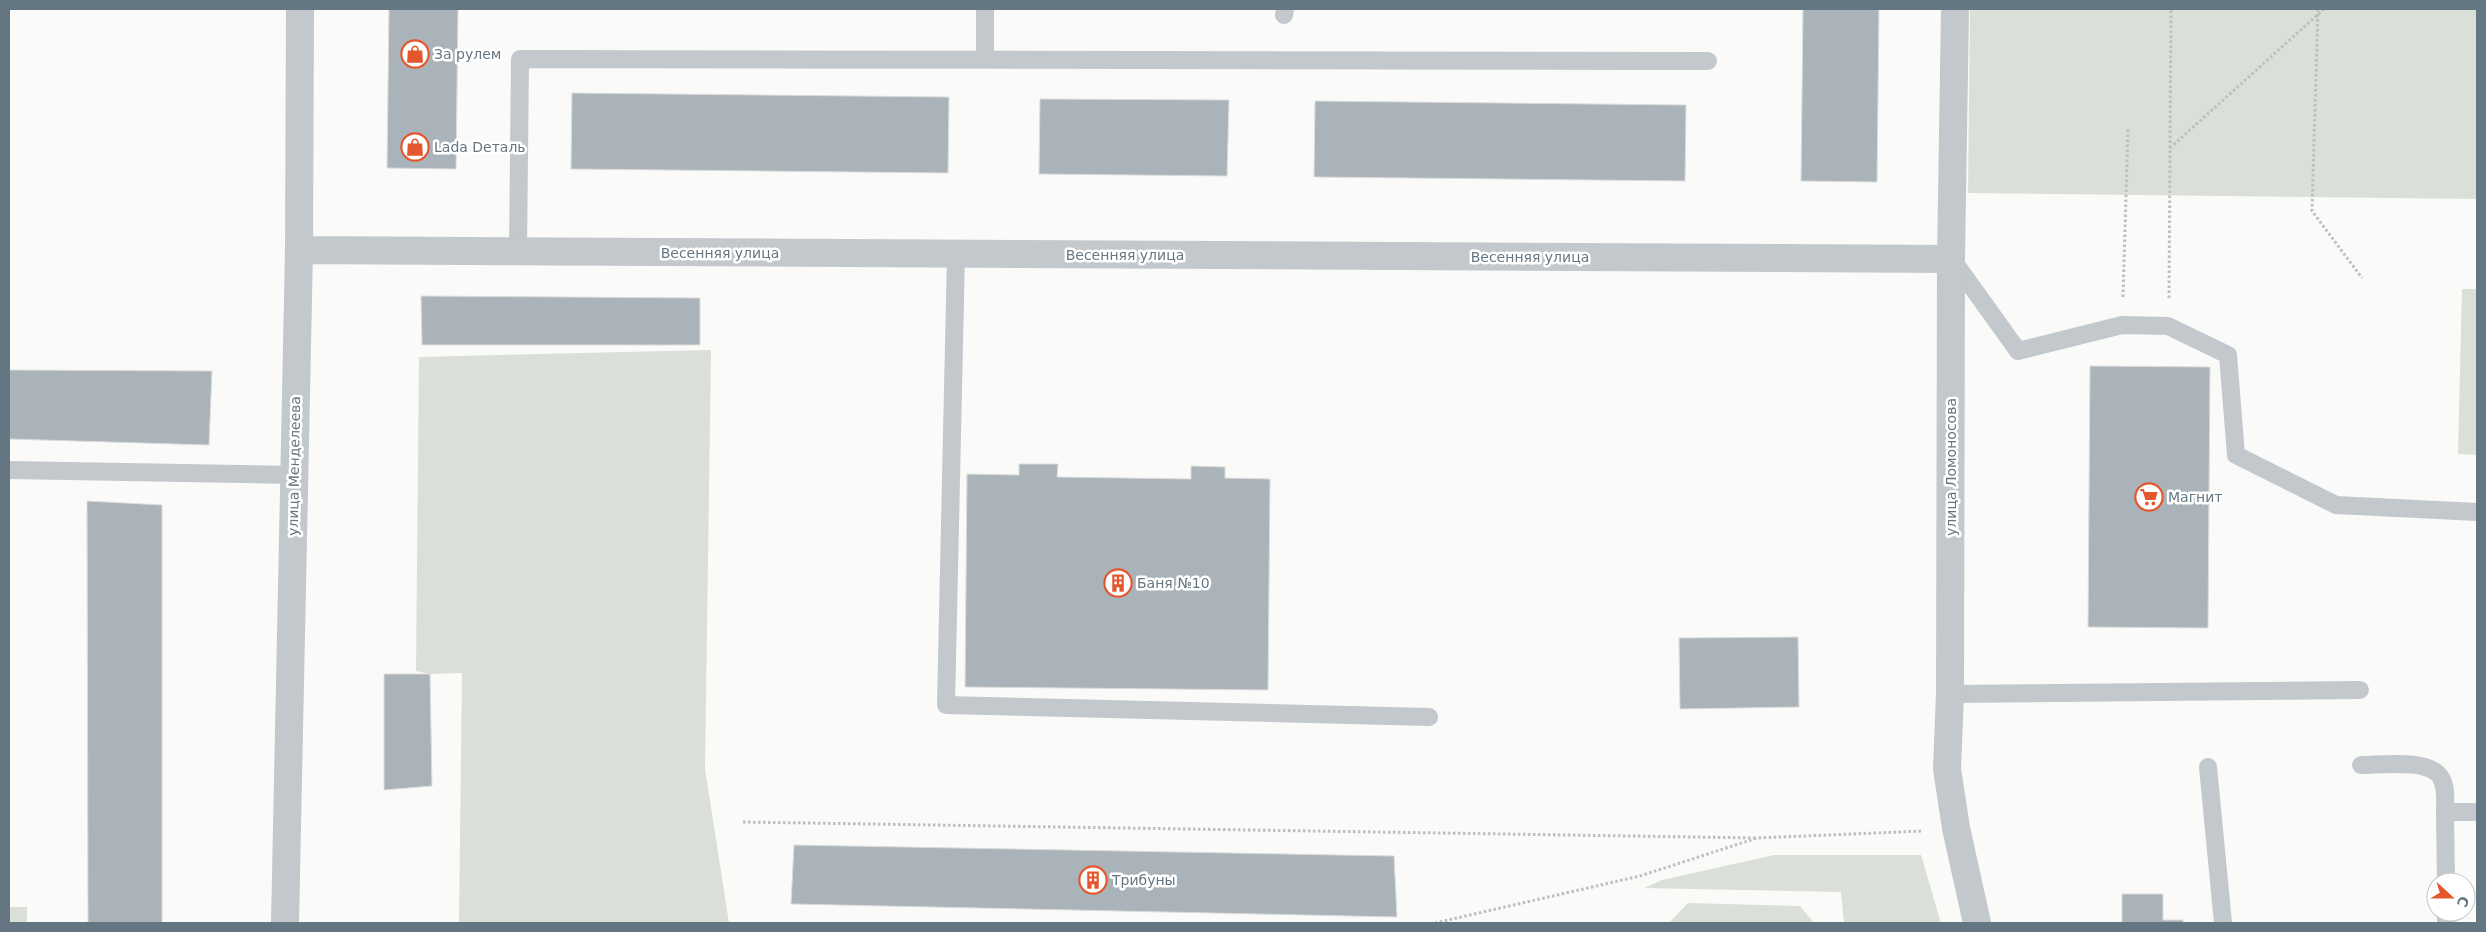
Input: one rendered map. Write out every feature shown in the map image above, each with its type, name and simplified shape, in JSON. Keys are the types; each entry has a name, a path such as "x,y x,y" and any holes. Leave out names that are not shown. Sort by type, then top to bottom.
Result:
{"street":[{"name":"улица Менделеева","path":"285,923 299,250 300,9"},
{"name":"улица Ломоносова","path":"1955,9 1951,259 1950,694 1947,769 1956,828 1977,923"},
{"name":"Весенняя улица","path":"299,250 1951,259"}],"lane":[{"path":"985,9 985,59"},
{"path":"518,252 520,59 1708,61"},
{"path":"956,254 946,705 1429,717"},
{"path":"1951,259 2018,351 2122,325 2168,326 2228,355 2236,455 2336,505 2477,512"},
{"path":"9,470 293,475"},
{"path":"1950,694 2360,690"},
{"path":"2361,765 2421,765 2432,769 2441,777 2445,788 2446,872"},
{"path":"2208,766 2223,923"},
{"path":"2445,812 2477,812"}],"path":[{"path":"2168,326 2172,9"},
{"path":"2318,9 2312,212 2362,278"},
{"path":"2170,148 2324,9"},
{"path":"2122,325 2128,129"},
{"path":"742,822 1757,838 1908,832 1956,828"},
{"path":"1435,923 1640,876 1757,838"}],"shaded area":[{"path":"1970,9 2477,9 2477,199 1968,193"},
{"path":"2462,289 2477,289 2477,455 2458,454"},
{"path":"711,350 705,769 729,923 459,923 462,673 430,674 416,671 419,357"},
{"path":"1774,855 1921,855 1941,923 1844,923 1841,892 1644,888 1662,880"},
{"path":"1688,903 1800,906 1814,923 1669,923"},
{"path":"9,907 27,907 27,923 9,923"}],"building":[{"path":"389,9 458,9 456,169 387,168"},
{"path":"1803,9 1879,9 1877,182 1801,181"},
{"path":"572,93 949,97 948,173 571,169"},
{"path":"1040,99 1229,100 1227,176 1039,174"},
{"path":"1315,101 1686,105 1685,181 1314,177"},
{"path":"421,296 700,298 700,345 422,345"},
{"name":"Магнит","path":"2090,366 2210,367 2208,628 2088,627"},
{"path":"9,370 212,371 209,445 9,439"},
{"name":"Баня №10","path":"1019,464 1058,464 1057,477 1191,479 1191,466 1225,467 1225,478 1270,479 1268,690 965,687 967,474 1019,475"},
{"path":"87,501 162,505 162,923 88,923"},
{"path":"1798,637 1799,707 1680,709 1679,638"},
{"path":"384,674 430,674 432,786 384,790"},
{"name":"Трибуны","path":"794,845 1394,856 1397,917 791,904"},
{"path":"2122,894 2163,894 2163,920 2183,920 2183,923 2106,923 2122,922"}],"place":[{"name":"За рулем","path":"415,54"},
{"name":"Lada Dеталь","path":"415,147"},
{"name":"Магнит","path":"2149,497"},
{"name":"Баня №10","path":"1118,583"},
{"name":"Трибуны","path":"1093,880"}]}
